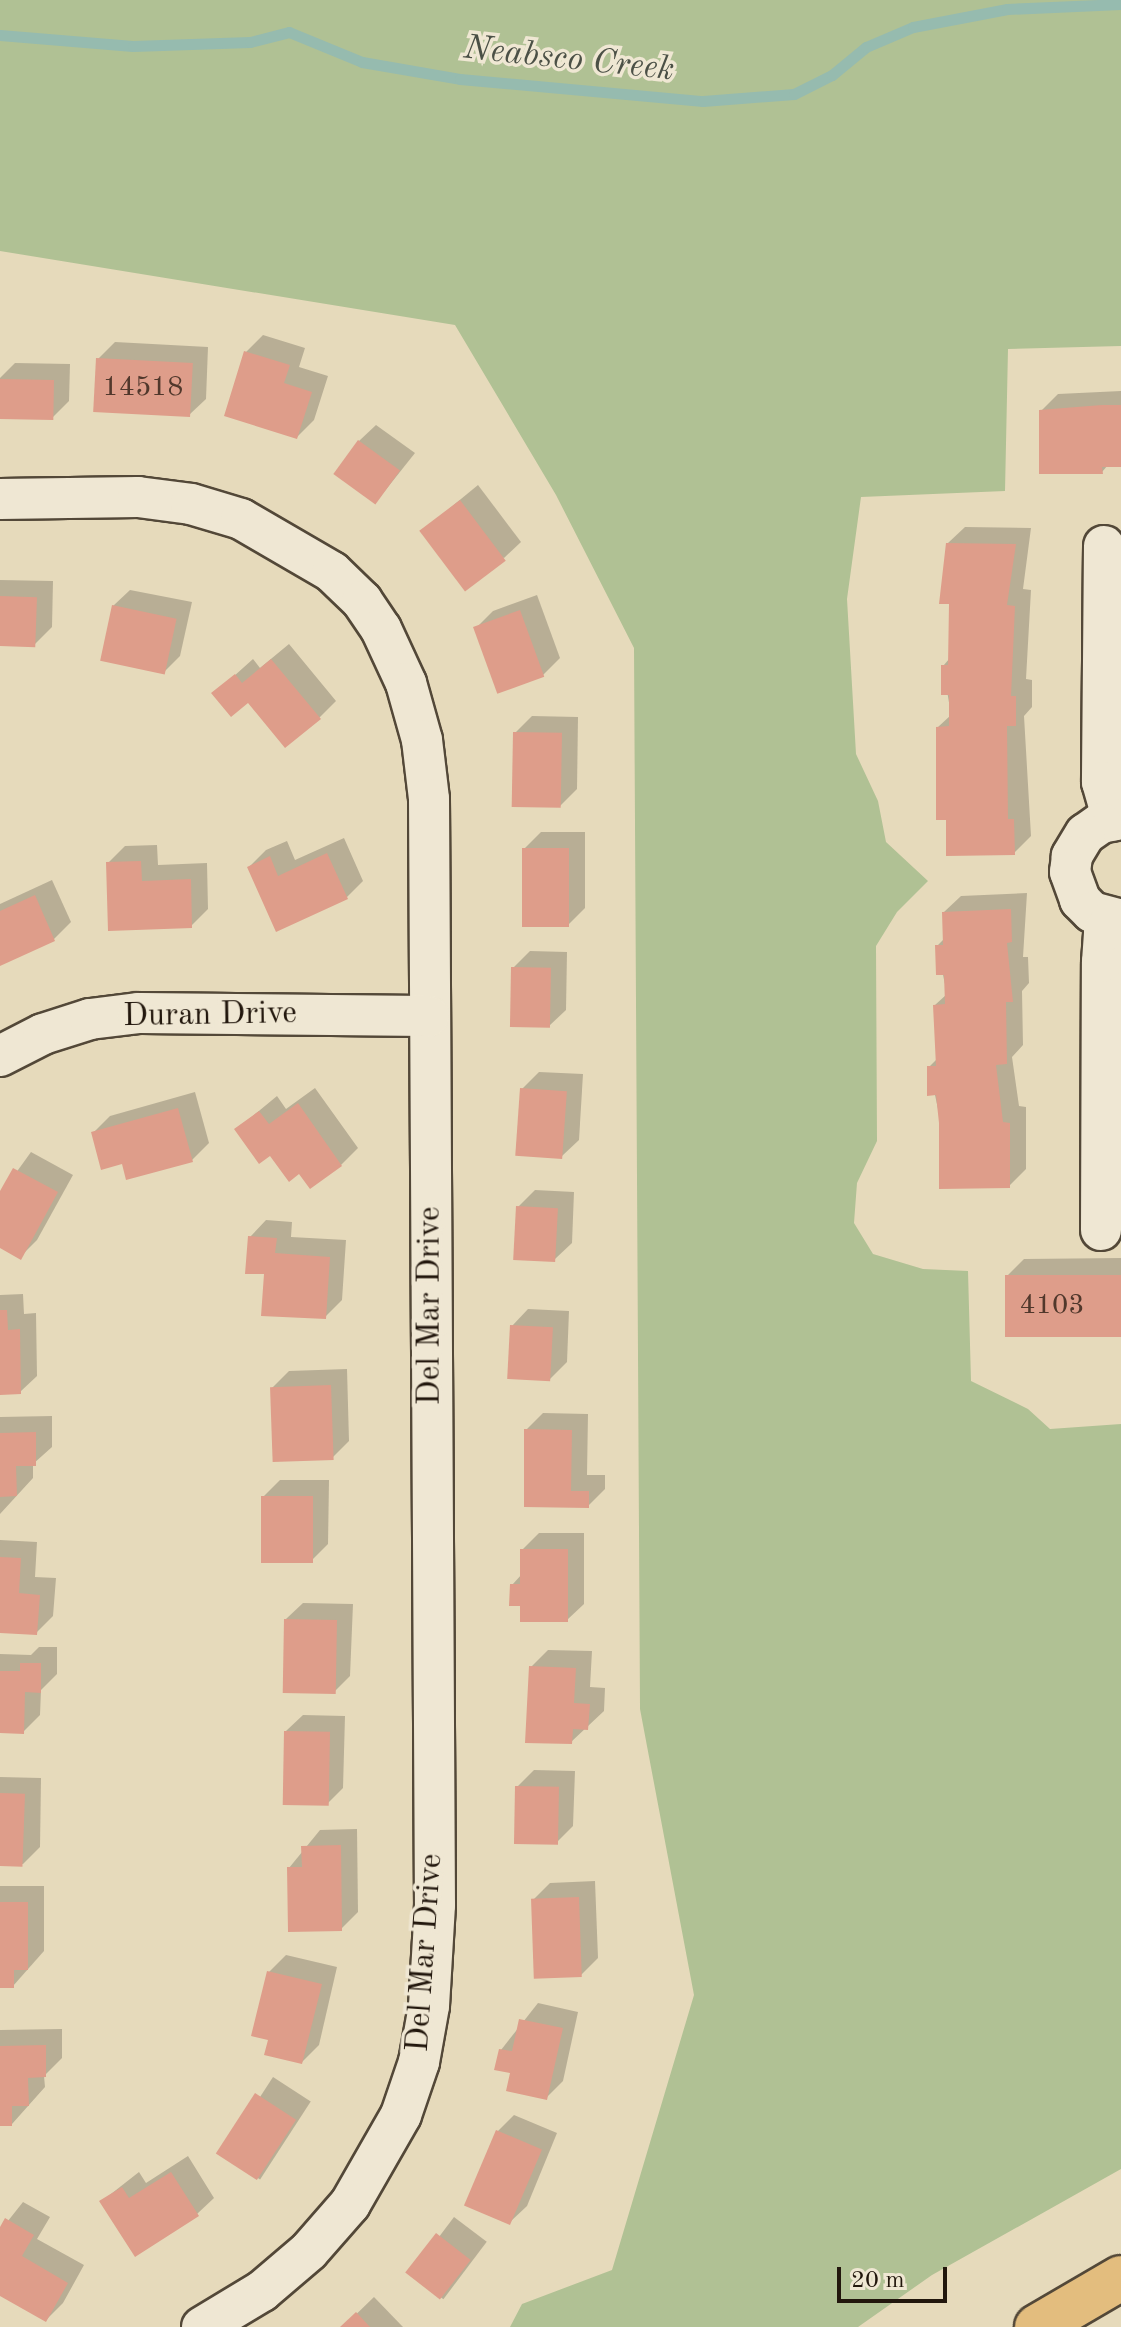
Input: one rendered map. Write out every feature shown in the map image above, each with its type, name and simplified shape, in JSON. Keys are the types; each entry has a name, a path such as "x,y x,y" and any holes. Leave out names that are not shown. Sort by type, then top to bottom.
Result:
{"main road":[{"path":"1037,2327 1121,2278"}],"street":[{"name":"Del Mar Drive","path":"0,499 138,497 191,504 241,519 289,542 362,601 406,683 422,740 429,799 435,1905 419,2062 378,2163 350,2204 309,2251 262,2291 202,2327"},
{"path":"1101,1230 1103,950 1117,920 1080,900 1070,872 1072,856 1085,834 1117,820 1102,782 1104,546"},
{"name":"Duran Drive","path":"0,1056 43,1034 90,1019 138,1013 429,1016"}],"green space":[{"path":"0,0 1121,0 1121,346 1008,349 1005,491 861,497 847,599 856,754 878,801 886,842 928,881 897,912 876,946 877,1141 857,1183 854,1223 873,1254 923,1269 968,1271 971,1381 1028,1409 1050,1429 1121,1424 1121,2169 932,2275 858,2327 510,2327 522,2304 612,2270 694,1995 640,1709 634,648 556,495 455,325 0,251"}],"building":[{"path":"244,351 290,365 284,383 312,392 297,439 224,416"},
{"path":"96,358 193,363 190,417 93,412"},
{"path":"0,379 54,380 53,420 0,419"},
{"path":"1121,405 1121,467 1102,467 1103,474 1039,474 1039,410"},
{"path":"358,440 400,471 375,505 333,474"},
{"path":"460,500 506,561 465,591 419,531"},
{"path":"946,543 1016,544 1007,605 1015,606 1011,696 1016,696 1016,726 1007,726 1008,819 1014,819 1015,855 946,856 946,820 936,820 936,727 949,726 949,695 941,695 941,665 948,665 949,604 939,604"},
{"path":"0,596 37,597 35,647 0,646"},
{"path":"112,605 177,619 165,674 100,661"},
{"path":"520,610 544,677 497,694 473,627"},
{"path":"271,659 321,719 285,748 248,703 231,717 211,693 235,674 242,683"},
{"path":"513,732 562,733 561,808 512,807"},
{"path":"522,848 569,848 569,927 522,927"},
{"path":"327,853 348,899 276,932 247,867 270,856 278,876"},
{"path":"141,861 142,881 191,879 192,928 108,931 106,862"},
{"path":"35,895 55,941 0,966 0,911"},
{"path":"1011,909 1012,942 1007,943 1013,1002 1006,1002 1007,1064 996,1065 1003,1122 1010,1123 1010,1188 939,1189 939,1123 936,1095 927,1096 927,1066 936,1066 933,1005 945,1004 944,975 936,975 935,945 943,945 942,912"},
{"path":"511,967 551,968 550,1028 510,1027"},
{"path":"520,1088 567,1091 562,1159 515,1156"},
{"path":"298,1103 342,1166 310,1189 299,1174 289,1182 270,1156 259,1164 234,1129 259,1111 269,1124"},
{"path":"178,1108 193,1162 126,1180 122,1164 101,1170 91,1132"},
{"path":"13,1168 58,1192 21,1260 0,1248 0,1191"},
{"path":"516,1206 558,1208 555,1262 513,1260"},
{"path":"248,1236 277,1238 275,1253 330,1257 326,1319 261,1316 264,1274 245,1274"},
{"path":"1005,1275 1121,1275 1121,1337 1005,1337"},
{"path":"0,1310 7,1310 8,1330 20,1329 21,1394 0,1395"},
{"path":"510,1325 553,1327 550,1381 507,1379"},
{"path":"331,1385 334,1460 273,1462 270,1387"},
{"path":"524,1429 572,1430 571,1491 589,1491 589,1508 524,1507"},
{"path":"36,1432 36,1466 16,1466 17,1496 0,1497 0,1433"},
{"path":"261,1496 313,1496 313,1563 261,1563"},
{"path":"520,1549 568,1549 568,1622 520,1622 520,1606 509,1606 510,1584 520,1584"},
{"path":"0,1557 21,1558 19,1593 40,1595 37,1635 0,1633"},
{"path":"284,1619 337,1620 336,1694 283,1693"},
{"path":"20,1663 41,1663 41,1693 25,1692 24,1734 0,1733 0,1671 20,1671"},
{"path":"529,1666 576,1668 574,1703 590,1704 588,1730 573,1729 572,1744 525,1743"},
{"path":"284,1731 330,1732 329,1806 283,1805"},
{"path":"515,1786 559,1787 558,1845 514,1844"},
{"path":"0,1793 25,1794 22,1867 0,1866"},
{"path":"341,1845 342,1931 288,1932 287,1867 302,1867 301,1846"},
{"path":"579,1897 582,1977 534,1979 531,1899"},
{"path":"0,1902 28,1902 28,1970 14,1970 14,1988 0,1988"},
{"path":"267,1971 322,1984 302,2064 264,2055 268,2040 251,2036"},
{"path":"519,2019 563,2028 547,2100 506,2091 510,2073 494,2070 499,2049 512,2051"},
{"path":"46,2045 46,2077 28,2078 29,2106 12,2106 12,2126 0,2126 0,2046"},
{"path":"255,2093 296,2120 257,2180 216,2153"},
{"path":"496,2130 542,2150 510,2225 464,2205"},
{"path":"171,2172 199,2216 135,2257 99,2201 122,2187 129,2198"},
{"path":"5,2218 34,2235 22,2256 68,2283 46,2322 0,2296 0,2227"},
{"path":"436,2233 471,2260 440,2299 405,2272"},
{"path":"356,2312 370,2327 340,2327"}],"waterway":[{"name":"Neabsco Creek","path":"0,35 133,46 250,42 289,32 362,62 460,79 703,101 794,94 832,75 866,47 913,27 1007,9 1121,4"}]}
